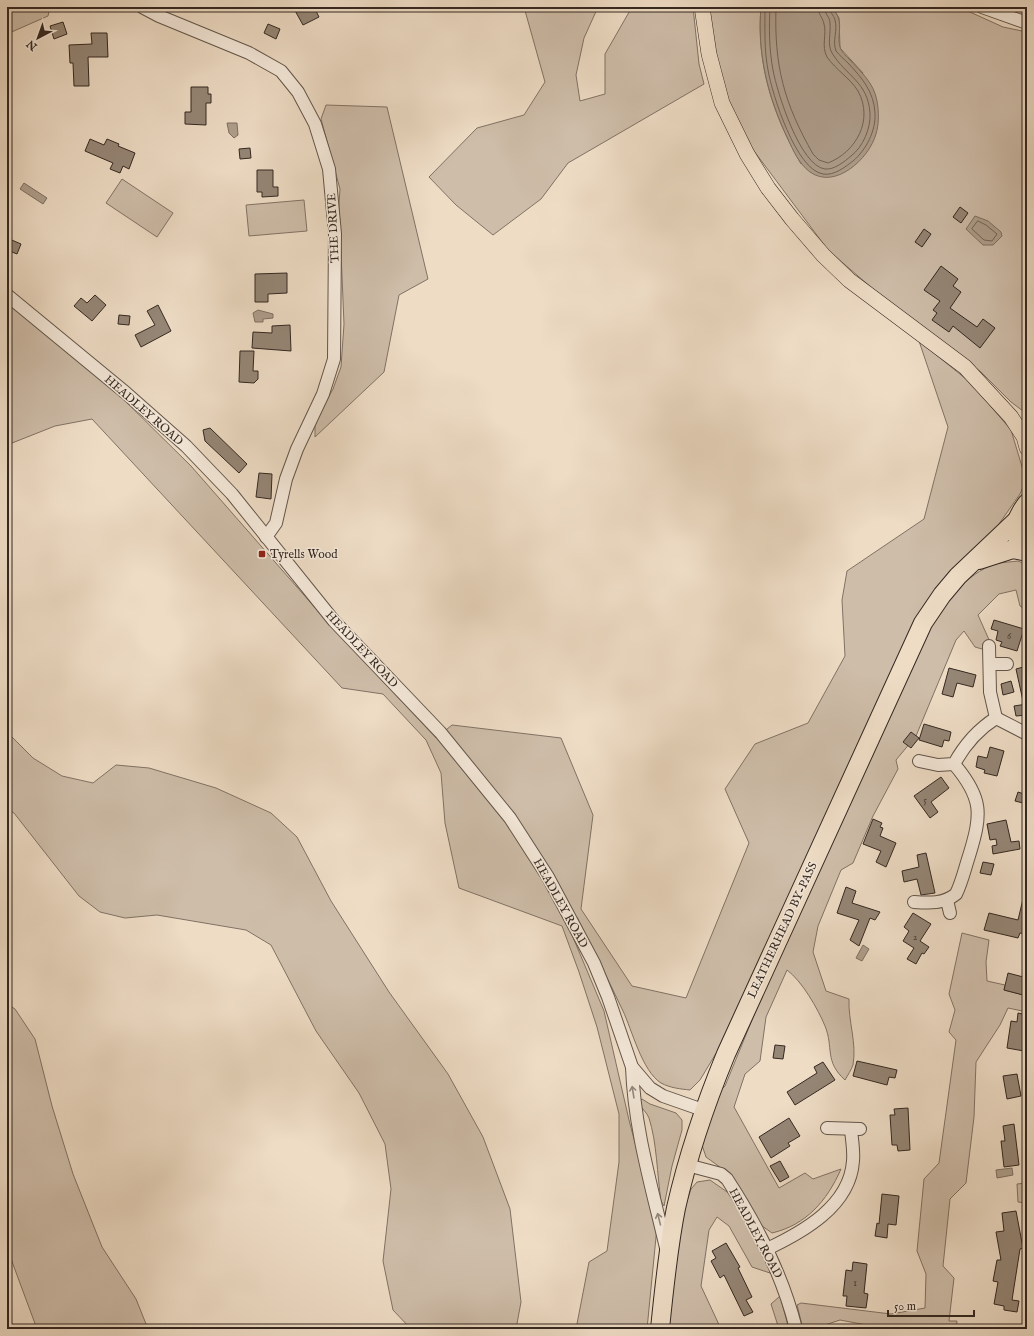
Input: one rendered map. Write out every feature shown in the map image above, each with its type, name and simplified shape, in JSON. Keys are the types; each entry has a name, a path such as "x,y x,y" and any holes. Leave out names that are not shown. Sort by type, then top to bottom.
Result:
{"highway":[{"name":"LEATHERHEAD BY-PASS","path":"660,1329 668,1257 676,1210 687,1165 703,1110 753,992 923,623 942,594 958,576 1017,520 1027,503"},
{"path":"1017,520 1015,532 1019,542 1027,551"},
{"name":"LEATHERHEAD BY-PASS","path":"976,560 1013,549 1027,551"}],"main road":[{"path":"702,7 709,54 722,103 747,154 768,188 823,255 849,280 965,367 1010,417 1026,438"}],"street":[{"name":"THE DRIVE","path":"142,7 159,16 249,53 281,71 298,92 313,119 329,170 336,234 334,359 325,388 297,448 286,479 276,523 266,537"},
{"path":"982,7 1027,23"},
{"name":"HEADLEY ROAD","path":"7,295 126,393 186,446 232,494 334,621 440,732 510,818 548,877 594,963 608,997 632,1066 632,1087 645,1160 668,1257"},
{"path":"990,646 990,692 996,718 1027,734"},
{"path":"990,664 1007,664"},
{"path":"954,764 972,736 996,718"},
{"path":"919,761 938,765 954,764"},
{"path":"914,902 928,903 947,900 956,894 979,820 979,808 972,791 954,764"},
{"path":"947,900 950,913"},
{"name":"HEADLEY ROAD","path":"632,1066 650,1088 663,1096 703,1110"},
{"path":"767,1249 811,1226 829,1209 841,1193 851,1173 854,1160 855,1129 827,1128"},
{"name":"HEADLEY ROAD","path":"687,1165 722,1174 727,1179 767,1249 783,1284 796,1329"}],"shaded area":[{"path":"7,7 50,7 48,16 7,34"},
{"path":"524,7 598,7 584,38 576,75 580,101 605,94 605,54 632,7 693,7 699,64 704,84 568,163 541,199 493,235 456,205 429,177 477,128 524,115 545,82"},
{"path":"709,7 761,7 761,49 764,69 782,127 801,164 863,73 840,48 839,18 832,7 959,7 1003,27 1027,32 1027,414 1011,402 981,372 880,295 828,250 754,151 734,116 721,81"},
{"path":"326,105 387,107 428,279 399,295 384,372 315,437 315,422 333,389 341,367 344,324 339,204 340,189 321,119"},
{"path":"122,179 173,213 157,237 106,203"},
{"path":"304,200 307,231 249,236 246,205"},
{"path":"7,302 113,389 191,466 331,626 436,738 452,725 561,738 593,815 581,909 632,986 686,998 749,843 725,789 755,744 808,723 845,656 842,600 847,571 924,519 948,427 919,341 971,383 1011,430 1026,480 1020,494 994,531 947,576 780,916 718,1050 700,1080 690,1090 664,1085 654,1077 648,1069 638,1050 623,1011 577,917 567,923 604,1011 629,1120 657,1227 647,1329 576,1329 589,1262 607,1251 619,1162 619,1114 597,1027 562,926 459,888 445,823 441,773 426,740 383,694 342,688 92,419 55,426 7,445"},
{"path":"1018,561 1027,565 1027,611 1020,606 1016,590 999,594 978,615 990,642 982,649 975,647 964,631 956,640 916,736 896,760 898,769 873,816 853,863 841,870 818,926 813,952 826,991 849,999 854,1048 853,1065 850,1071 845,1080 834,1067 830,1054 828,1034 822,1019 804,988 787,970 766,1017 760,1061 745,1074 734,1107 779,1188 805,1173 813,1179 841,1169 829,1191 814,1210 795,1224 772,1233 758,1223 724,1170 706,1157 702,1145 717,1094 725,1086 777,959 926,631 947,601 974,575 985,568 996,564"},
{"path":"7,732 33,758 62,776 93,783 116,765 149,768 216,788 271,813 297,837 331,901 389,992 448,1074 483,1137 510,1209 521,1302 516,1329 411,1329 393,1310 383,1261 391,1189 385,1144 359,1093 316,1031 271,945 246,930 157,915 125,918 100,912 79,896 14,813 7,809"},
{"path":"962,933 989,940 986,962 987,981 1005,985 1004,990 1027,996 1027,1012 1008,1008 1000,1025 976,1062 974,1117 966,1183 950,1199 943,1266 954,1278 949,1321 957,1321 956,1329 888,1329 840,1320 817,1329 803,1329 797,1305 801,1303 891,1314 925,1308 926,1274 917,1251 924,1179 939,1163 956,1040 949,1032 955,1010 949,994"},
{"path":"7,1004 15,1009 35,1039 52,1106 73,1174 102,1247 136,1299 148,1329 37,1329 7,1248"},
{"path":"642,1099 650,1104 676,1113 682,1120 682,1130 672,1166 664,1206 661,1201 652,1128 648,1116 639,1102"},
{"path":"710,1180 730,1194 770,1265 770,1273 752,1267 729,1226 717,1217 709,1230 701,1286 721,1329 668,1329 682,1216 691,1189 697,1182"},
{"path":"1027,1183 1027,1203 1018,1202 1017,1184"},
{"path":"780,1296 789,1329 779,1329 771,1304"}],"water":[{"path":"761,7 832,7 837,15 840,28 839,43 841,49 870,83 877,101 878,109 876,134 872,144 859,162 850,169 830,177 820,177 806,169 792,148 775,107 766,75 761,42"},
{"path":"227,123 237,123 238,135 234,138 229,133"},
{"path":"24,183 47,198 43,204 20,189"},
{"path":"975,216 988,221 1001,232 1002,236 993,245 983,245 966,229"},
{"path":"258,310 273,314 273,318 263,319 263,322 255,322 253,313"},
{"path":"863,945 869,949 862,961 856,958"},
{"path":"1012,1168 1013,1175 997,1178 996,1170"}],"building":[{"path":"293,7 314,7 319,17 303,25"},
{"path":"63,22 67,34 54,39 50,26"},
{"path":"268,24 280,29 276,39 264,33"},
{"path":"91,33 107,33 108,57 88,57 89,86 74,86 73,63 70,63 69,45 92,44"},
{"path":"191,87 208,87 208,94 211,94 211,103 206,103 206,125 185,124 185,112 191,112"},
{"path":"90,139 104,145 107,139 119,144 118,146 135,153 129,169 123,166 120,173 110,169 113,163 85,151"},
{"path":"250,148 251,158 240,159 239,149"},
{"path":"257,170 273,170 273,187 278,187 278,196 262,197 262,192 257,192"},
{"path":"960,207 968,213 961,223 953,217"},
{"path":"924,229 931,234 922,247 915,242"},
{"path":"7,238 21,244 17,254 7,250"},
{"path":"941,266 958,279 953,286 961,292 950,308 977,327 983,319 995,328 980,348 953,326 949,332 932,320 937,313 933,310 940,301 924,290"},
{"path":"287,273 287,293 268,294 268,302 255,302 255,274"},
{"path":"95,295 106,305 92,321 74,306 81,298 87,303"},
{"path":"158,305 171,331 141,347 135,335 155,325 147,311"},
{"path":"119,315 130,316 129,325 118,324"},
{"path":"290,325 291,351 252,348 253,332 272,333 272,326"},
{"path":"240,351 254,351 253,371 258,371 258,379 254,383 239,382"},
{"path":"210,428 247,464 239,473 205,441 203,430"},
{"path":"259,473 272,474 271,499 256,497"},
{"path":"994,620 1024,629 1017,651 1000,646 1002,642 996,640 998,631 991,629"},
{"path":"1027,666 1027,700 1023,701 1016,669"},
{"path":"949,668 976,675 973,687 957,683 953,697 942,694"},
{"path":"1011,681 1014,692 1003,695 1001,684"},
{"path":"1027,704 1027,715 1016,716 1014,706"},
{"path":"924,724 951,732 949,741 944,740 942,747 919,740"},
{"path":"911,732 919,738 911,748 903,742"},
{"path":"990,747 1004,751 997,776 984,773 985,770 976,767 978,756 987,758"},
{"path":"941,777 949,788 931,802 938,812 930,818 914,796"},
{"path":"1018,792 1027,795 1027,804 1015,801"},
{"path":"873,819 882,823 880,827 883,828 880,836 896,843 886,867 876,862 881,851 863,844"},
{"path":"1006,820 1011,842 1019,841 1020,849 993,854 992,846 997,845 996,839 990,840 987,824"},
{"path":"926,853 935,893 921,895 917,879 904,882 902,871 919,867 917,855"},
{"path":"983,862 994,864 991,875 980,873"},
{"path":"846,887 856,891 852,903 880,912 875,920 870,918 859,946 850,940 859,920 837,913"},
{"path":"1023,899 1027,900 1027,934 1020,933 1018,938 984,930 989,913 1018,920"},
{"path":"913,913 931,924 920,941 929,947 924,954 922,953 916,964 907,959 914,948 903,941 909,931 904,927"},
{"path":"1008,973 1027,978 1027,996 1004,990"},
{"path":"1018,1013 1027,1015 1027,1032 1024,1051 1007,1048 1011,1021 1017,1022"},
{"path":"775,1045 785,1046 783,1059 773,1058"},
{"path":"857,1061 897,1070 895,1078 889,1077 887,1085 853,1076"},
{"path":"823,1062 835,1080 795,1105 787,1092 817,1073 814,1067"},
{"path":"1017,1074 1021,1096 1007,1099 1003,1076"},
{"path":"908,1108 910,1150 898,1151 897,1145 892,1145 890,1115 895,1115 894,1109"},
{"path":"789,1118 800,1136 788,1143 790,1146 771,1158 759,1137"},
{"path":"1014,1124 1019,1165 1004,1167 1001,1141 1005,1141 1003,1126"},
{"path":"780,1161 789,1177 780,1182 770,1166"},
{"path":"882,1194 899,1196 896,1225 888,1224 887,1238 875,1236 877,1223 879,1224"},
{"path":"1016,1211 1023,1248 1020,1249 1012,1300 1019,1301 1017,1312 1004,1310 1004,1306 994,1304 998,1282 993,1281 997,1260 1001,1260 996,1232 1004,1231 1002,1213"},
{"path":"726,1243 740,1267 738,1268 752,1297 746,1300 753,1312 744,1316 724,1275 720,1278 711,1261 716,1258 712,1251"},
{"path":"853,1262 867,1264 864,1293 868,1294 866,1308 846,1306 847,1296 843,1296 846,1270 852,1271"}],"place":[{"name":"Tyrells Wood","path":"262,554"}]}
